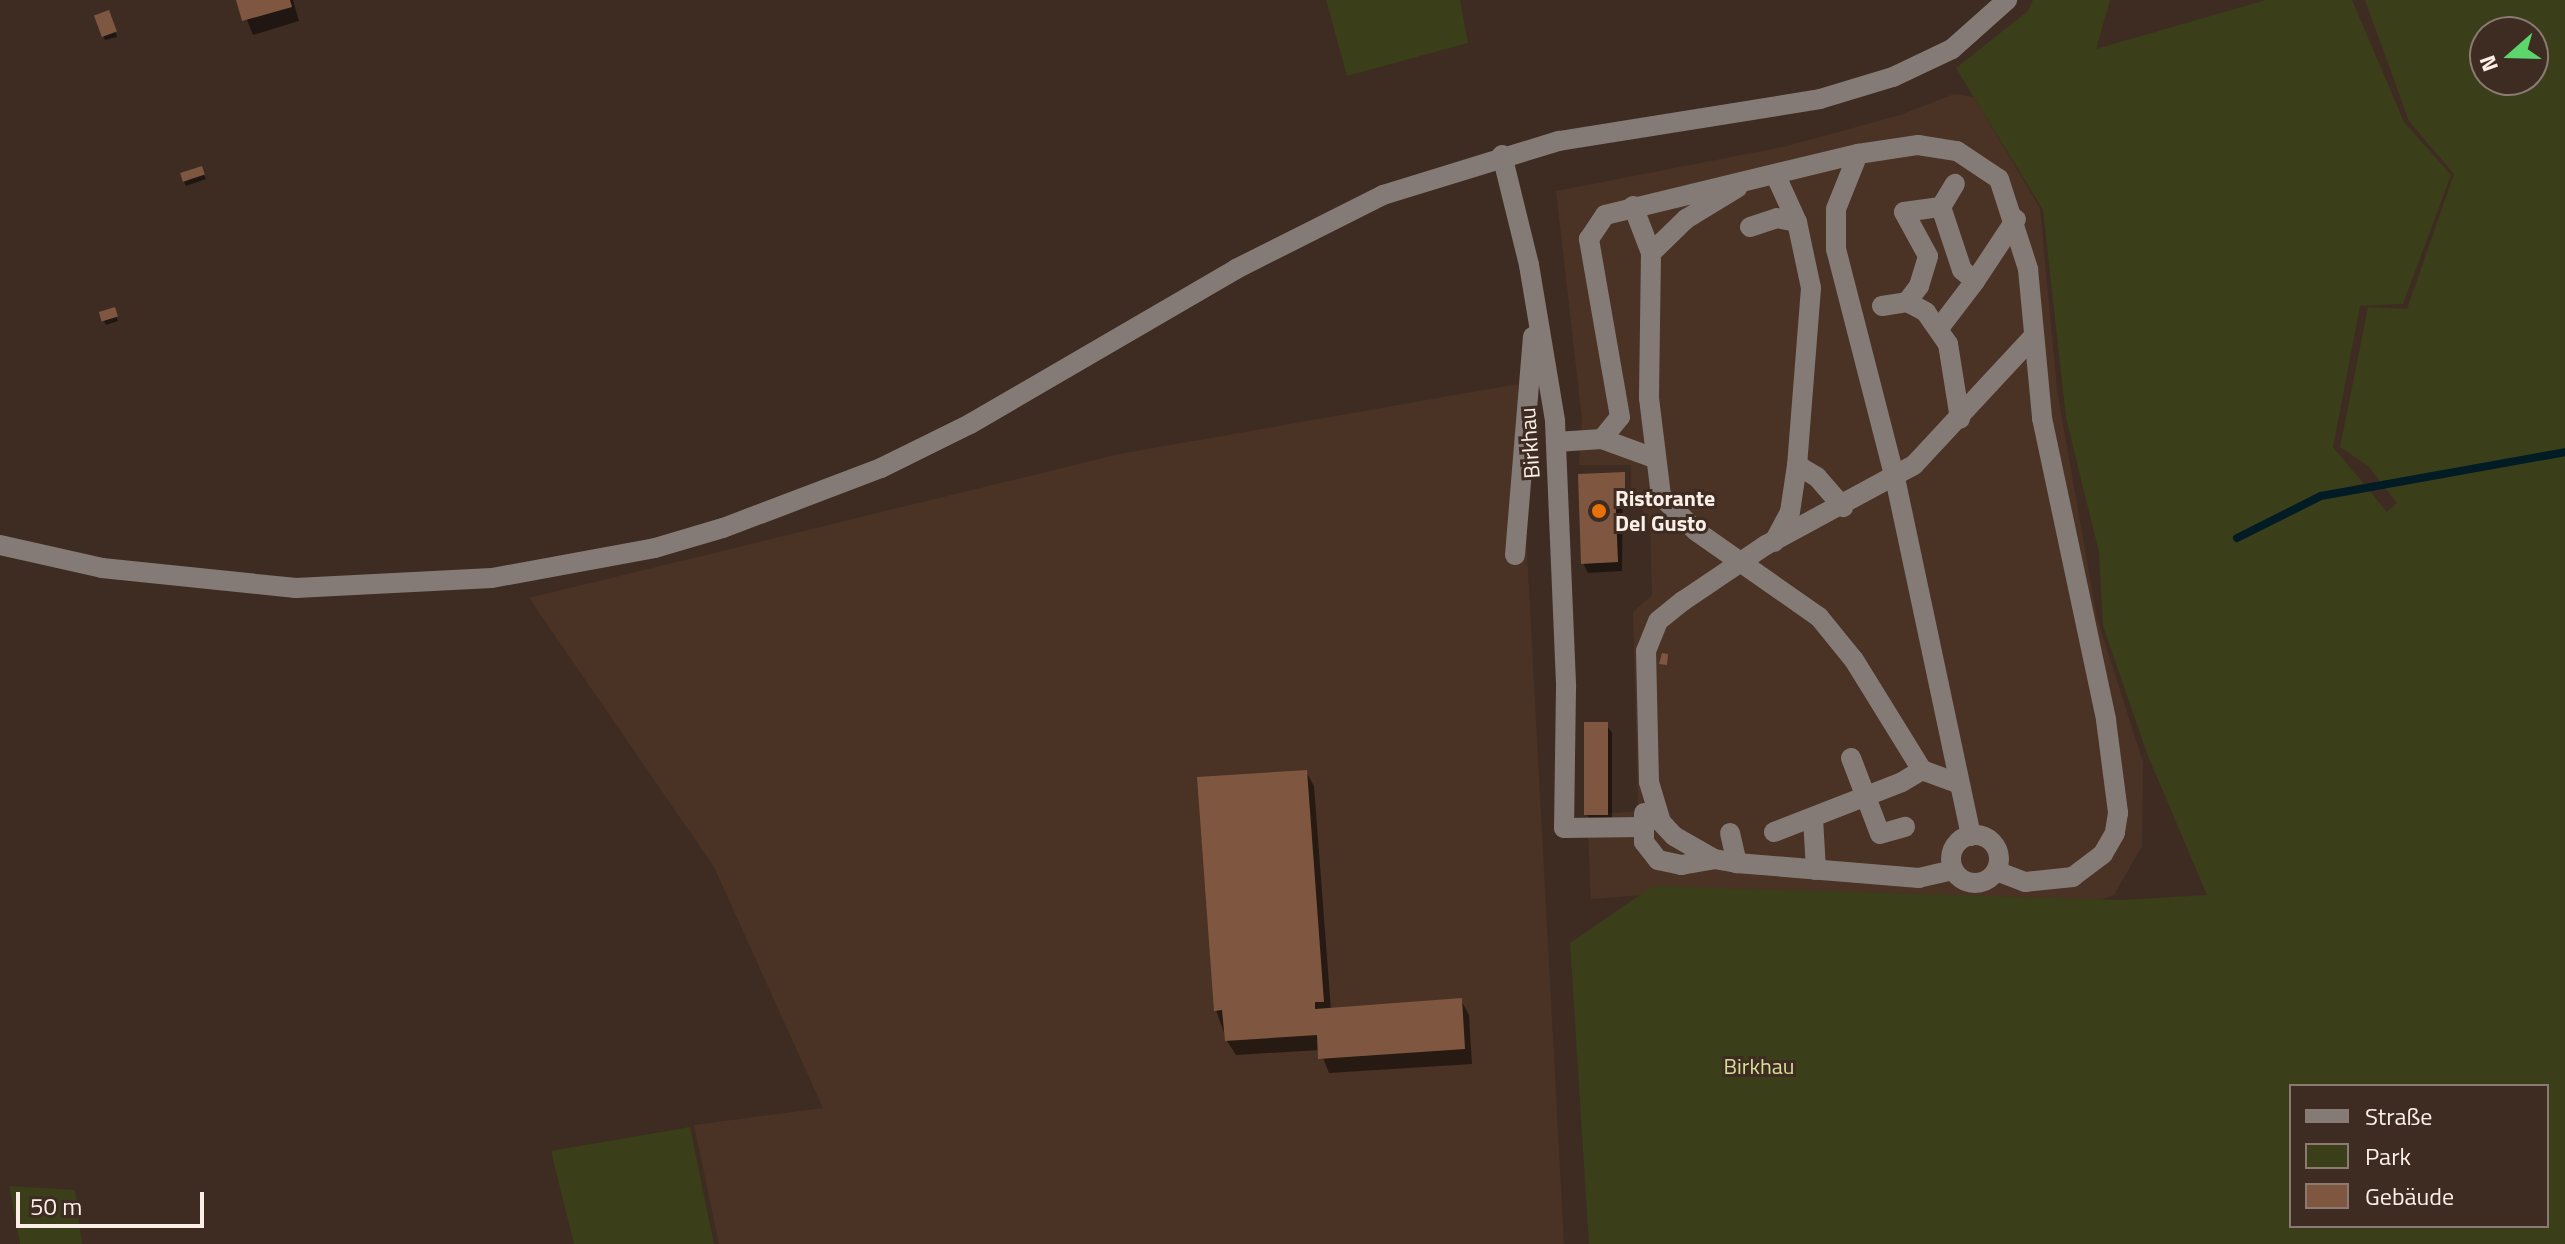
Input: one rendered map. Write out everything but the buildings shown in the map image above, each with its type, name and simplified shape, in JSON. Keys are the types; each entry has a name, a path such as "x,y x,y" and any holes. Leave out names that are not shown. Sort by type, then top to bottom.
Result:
{"street":[{"path":"0,545 102,568 296,588 492,578 655,548 723,528 881,468 970,424 1311,228 1383,195 1502,155 1559,141 1820,99 1893,77 1952,49 2007,0"},
{"path":"1602,439 1620,417 1589,239 1605,215 1633,206 1746,184 1858,154 1918,145 1957,151 1999,179 2016,219 2028,269 2042,418 2106,720 2118,813 2115,833 2103,854 2073,877 2025,882 1997,871"},
{"path":"1858,154 1836,209 1836,249 1895,478 1971,836"},
{"name":"Birkhau","path":"1502,155 1536,305 1556,442 1566,687 1564,828 1642,827"},
{"path":"1774,542 1790,512 1797,465 1811,288 1797,222 1776,176"},
{"path":"1651,253 1686,219 1746,184"},
{"path":"1955,184 1941,207 1962,270 1975,281"},
{"path":"1882,306 1907,302 1919,286 1928,256 1896,205 1941,207"},
{"path":"1633,206 1651,253 1647,288 1654,458 1661,496 1741,563 1819,617 1854,660 1922,770 1960,784"},
{"path":"1750,227 1777,218 1797,222"},
{"path":"1940,327 2016,219"},
{"path":"1907,302 1940,327 1954,365 1960,419"},
{"path":"1515,555 1536,305"},
{"path":"1714,859 1681,865 1658,860 1644,842 1642,827 1656,729 1650,635 1683,601 1741,563 1774,542 1895,478 1960,419 2034,336"},
{"path":"1556,442 1602,439 1654,458"},
{"path":"1797,465 1817,477 1843,507"},
{"path":"1851,758 1880,834 1905,827"},
{"path":"1774,832 1866,797 1922,770"},
{"path":"1649,782 1661,822 1683,843 1714,859 1919,878 1953,870 1975,884 1997,871"},
{"path":"1813,818 1816,870"},
{"path":"1730,833 1737,863"},
{"path":"1971,836 1995,845 1997,871"},
{"path":"1953,870 1952,852 1971,836"}],"shaded area":[{"path":"1954,94 1974,97 2040,208 2057,390 2097,618 2143,762 2142,846 2114,895 2050,918 1660,894 1591,899 1587,815 1638,811 1633,612 1652,595 1650,526 1631,487 1631,465 1579,465 1582,419 1556,191 1783,147 1900,115"},
{"path":"1518,384 1564,1244 719,1244 694,1125 823,1108 714,867 529,598 1119,454"}],"green space":[{"path":"1326,0 1460,0 1468,43 1347,76"},
{"path":"2033,0 2110,0 2096,49 2266,0 2352,0 2404,122 2451,175 2403,304 2360,306 2333,447 2387,512 2397,503 2368,466 2340,447 2368,307 2407,309 2454,174 2409,121 2365,0 2565,0 2565,1244 1589,1244 1570,943 1653,886 2122,900 2207,895 2148,756 2103,626 2099,552 2066,418 2043,210 1956,68 2028,11"},
{"path":"690,1127 714,1244 574,1244 551,1151"},
{"path":"9,1186 75,1190 82,1244 20,1244"}],"waterway":[{"path":"2237,538 2321,496 2565,452"}],"place":[{"name":"Ristorante Del Gusto","path":"1599,511"}]}
